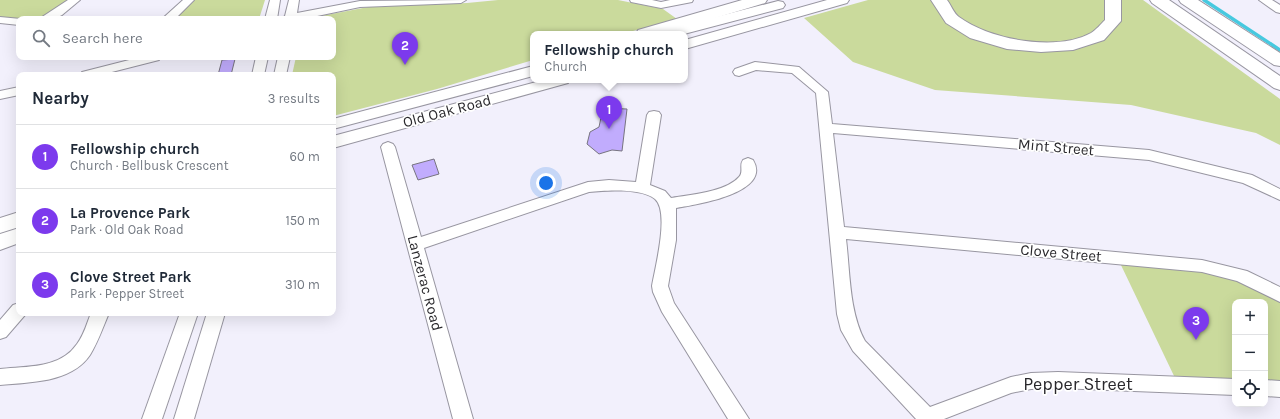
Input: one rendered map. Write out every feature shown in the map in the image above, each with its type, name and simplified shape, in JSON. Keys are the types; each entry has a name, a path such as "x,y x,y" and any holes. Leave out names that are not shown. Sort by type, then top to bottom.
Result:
{"highway":[{"path":"654,31 759,0"},
{"path":"939,0 942,7 951,18 977,34 1008,44 1041,48 1074,45 1091,40 1103,33 1108,28 1115,16 1115,6 1112,0"},
{"path":"1158,0 1280,84"},
{"path":"1187,0 1280,61"},
{"path":"1172,10 1170,12 1172,14 1280,91"}],"main road":[{"path":"679,31 798,0"},
{"path":"688,44 842,0"},
{"name":"Old Oak Road","path":"336,123 530,72"},
{"name":"Old Oak Road","path":"336,141 551,83"},
{"path":"0,226 16,219"},
{"path":"0,242 16,235"}],"street":[{"path":"51,16 74,0"},
{"path":"171,16 189,0"},
{"path":"272,16 275,0"},
{"path":"289,16 294,0"},
{"path":"302,16 360,4 461,0"},
{"path":"635,0 661,5 688,0"},
{"path":"1264,0 1280,10"},
{"path":"0,20 16,22"},
{"path":"259,72 261,60"},
{"path":"281,72 283,60"},
{"path":"95,72 130,61"},
{"path":"739,72 754,66 795,70 822,92 846,314 850,330 859,346 928,419"},
{"path":"0,95 16,92"},
{"path":"642,188 654,115"},
{"name":"Mint Street","path":"826,128 1149,155 1247,179 1280,195"},
{"name":"Lanzerac Road","path":"388,146 463,419"},
{"path":"667,204 703,199 726,192 744,180 748,173 748,163"},
{"path":"415,245 588,187 609,185 642,188 656,193 667,204 670,218 660,286 661,292 668,307 739,419"},
{"name":"Clove Street","path":"837,232 1202,266 1241,276 1280,295"},
{"path":"0,332 16,313"},
{"path":"0,377 49,371 68,364 84,350 99,316"},
{"path":"152,419 187,316"},
{"path":"184,419 215,316"},
{"name":"Pepper Street","path":"928,419 941,411 1011,385 1032,380 1232,387"},
{"path":"1268,388 1280,389"}],"green space":[{"path":"0,0 69,0 46,16 16,16 16,18 0,17"},
{"path":"195,0 265,0 260,16 177,16"},
{"path":"498,0 618,0 663,9 677,19 633,31 530,31 530,61 437,89 336,115 336,72 293,72 295,60 336,60 336,16 321,16 368,7 467,3"},
{"path":"868,0 1143,0 1280,99 1280,145 1256,133 1131,105 935,90 853,62 804,18"},
{"path":"1120,263 1198,270 1239,280 1280,301 1280,382 1268,381 1268,299 1232,299 1232,380 1175,378"}],"building":[{"path":"222,60 235,60 232,72 219,72"},
{"path":"603,108 627,109 622,151 612,150 599,154 587,144 590,132 599,127"},
{"path":"434,159 439,174 418,180 412,165"}],"waterway":[{"path":"1204,0 1280,50"}],"place":[{"name":"La Provence Park","path":"405,65"},
{"name":"Fellowship church","path":"609,129"},
{"name":"Clove Street Park","path":"1196,340"}]}
